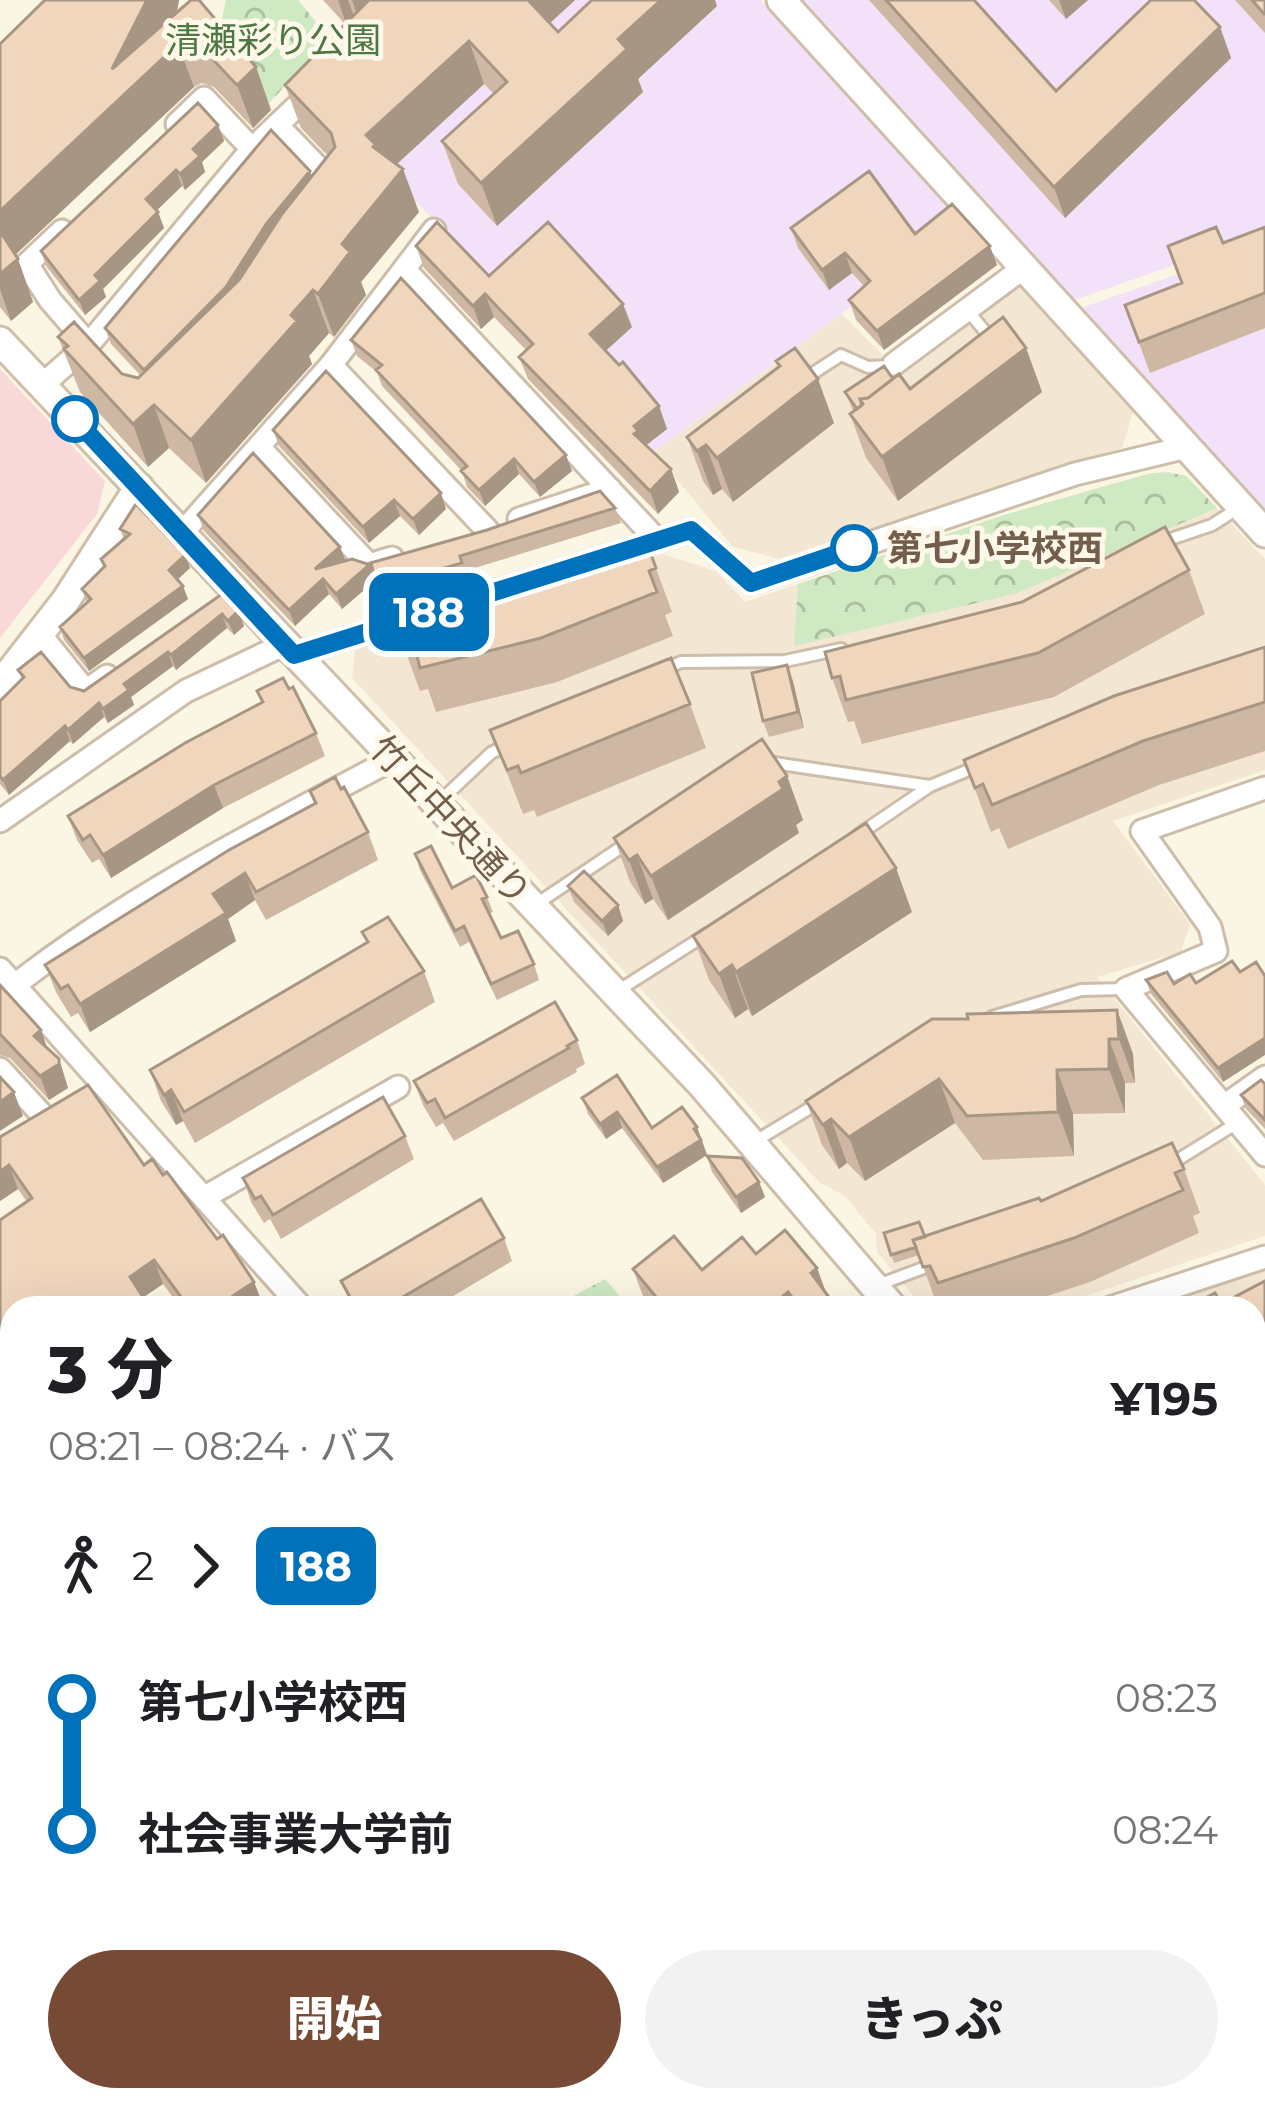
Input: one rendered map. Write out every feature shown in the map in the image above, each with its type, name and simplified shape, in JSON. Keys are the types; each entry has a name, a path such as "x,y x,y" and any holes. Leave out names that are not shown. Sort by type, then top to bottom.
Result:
{"street":[{"path":"781,0 1265,533"},
{"path":"42,385 97,352 252,149 327,78"},
{"path":"155,143 204,98 252,149"},
{"path":"277,125 336,186 324,202"},
{"path":"75,219 27,264 50,300 97,352"},
{"path":"181,533 332,365 439,225"},
{"path":"894,364 1022,269"},
{"path":"406,271 657,540"},
{"name":"竹丘中央通り","path":"0,340 181,533 222,594 289,650 702,1084 883,1296"},
{"path":"332,365 478,534 610,489"},
{"path":"259,447 368,565 407,554"},
{"path":"0,821 186,691 289,650 691,530 751,583 1075,474 1187,447"},
{"path":"0,685 66,600 139,487"},
{"path":"39,633 86,692 122,665"},
{"path":"66,1106 7,978 183,872 393,759"},
{"path":"1265,788 1142,831 1210,927 1216,951 1126,989 1265,1155"},
{"path":"0,1069 205,1197 292,1296"},
{"path":"1231,1115 1265,1077"},
{"path":"205,1197 398,1087"},
{"path":"1146,1296 1265,1257"}],"lane":[{"path":"968,311 996,345 979,357"},
{"path":"798,384 834,356 849,356 877,368 894,364"},
{"path":"1137,553 1212,525 1241,506"},
{"path":"660,672 681,662 785,661 850,646"},
{"path":"437,804 490,753 512,743"},
{"path":"854,838 930,786 993,759"},
{"path":"750,760 930,786"},
{"path":"532,907 631,840"},
{"path":"614,993 723,924"},
{"path":"971,1023 1082,991 1126,989"},
{"path":"752,1144 826,1099"},
{"path":"1152,1175 1231,1115"},
{"path":"886,1296 950,1259"}],"shaded area":[{"path":"504,0 760,0 965,223 654,452 355,137"},
{"path":"792,0 1265,0 1265,233 1069,302"},
{"path":"1265,244 1265,521 1075,310"},
{"path":"1018,282 1134,409 1122,448 784,560 733,547 654,452 842,314 901,373"},
{"path":"0,369 105,481 97,514 0,638"},
{"path":"1148,474 1186,476 1265,559 1265,770 1113,821 1190,924 1181,952 1097,977 1265,1185 1265,1236 1085,1296 913,1296 877,1252 876,1234 845,1196 820,1183 352,678 355,649 663,554 716,571 745,602 1004,515"},
{"path":"1265,1264 1265,1296 1170,1296"}],"green space":[{"name":"清瀬彩り公園","path":"226,0 298,0 330,39 269,103 219,33"},
{"path":"1167,472 1186,476 1217,508 1014,594 794,646 798,584 1004,515"},
{"path":"605,1279 620,1296 573,1296"}],"building":[{"path":"45,0 147,0 112,69 191,0 199,0 256,67 237,85 198,44 186,40 178,44 0,211 0,44"},
{"path":"369,0 528,0 558,32 592,0 661,0 618,39 627,49 481,183 442,141 507,82 469,41 366,135 373,147 403,169 342,244 350,252 318,294 313,290 291,315 297,321 191,440 154,405 133,424 58,337 74,322 122,374 138,378 239,280 282,214 335,147 331,133 285,85"},
{"path":"886,0 974,0 1056,91 1151,0 1194,0 1220,27 1054,187"},
{"path":"1252,0 1265,0 1265,14 1264,14"},
{"path":"198,103 218,125 193,149 200,156 180,174 176,170 146,199 158,212 95,275 100,281 79,300 41,251"},
{"path":"271,130 310,171 267,223 226,287 144,370 105,328"},
{"path":"869,171 915,234 952,204 990,246 877,331 849,300 870,281 845,253 822,270 791,228"},
{"path":"437,222 489,276 548,222 623,304 590,334 619,365 623,362 659,406 634,426 638,431 634,434 671,469 650,491 519,357 533,344 485,294 473,306 416,246"},
{"path":"1216,227 1223,243 1265,227 1265,293 1139,342 1125,305 1182,283 1168,246"},
{"path":"0,231 18,259 0,274"},
{"path":"401,278 566,455 534,482 514,459 479,490 461,471 467,466 376,370 382,365 351,340"},
{"path":"1003,317 1026,348 882,457 850,414 863,404 860,399 899,374 910,389"},
{"path":"795,348 818,379 717,458 706,445 697,451 687,437 780,366 776,361"},
{"path":"884,366 893,379 860,399 862,405 857,409 845,392"},
{"path":"326,371 441,493 413,519 394,500 363,527 273,430"},
{"path":"253,453 340,547 315,569 352,559 367,564 600,491 615,508 460,556 462,563 377,587 371,563 336,594 323,579 289,610 198,515"},
{"path":"136,504 185,555 169,570 183,586 84,658 60,627 91,599 82,589 105,566 101,559 130,534 120,529"},
{"path":"1165,527 1189,570 1038,653 846,700 840,676 832,678 825,652 1022,602"},
{"path":"646,541 656,568 649,571 657,592 541,638 420,668 414,644 404,647 397,619 523,589"},
{"path":"222,594 238,611 228,621 222,614 171,655 168,652 124,684 129,690 103,709 99,703 68,730 65,726 3,780 0,701 24,677 18,670 41,652 70,687 84,691"},
{"path":"1265,647 1265,702 1143,741 992,805 983,784 975,788 964,760 1114,696"},
{"path":"671,658 690,704 521,773 518,766 507,770 490,730"},
{"path":"787,665 798,712 763,721 752,673"},
{"path":"283,678 289,689 293,687 316,733 214,785 103,855 90,835 83,840 68,816 185,743 263,702 257,691"},
{"path":"762,739 787,776 779,782 783,789 651,876 637,855 629,860 614,838"},
{"path":"335,777 368,832 256,892 245,873 213,894 226,913 80,1004 68,985 61,989 45,965 229,850 316,803 310,791"},
{"path":"866,823 896,868 736,972 732,965 719,974 693,936"},
{"path":"431,846 452,888 476,875 501,938 518,931 534,964 491,984 464,926 455,931 415,854"},
{"path":"584,871 618,905 602,921 568,886"},
{"path":"388,917 424,971 184,1112 171,1090 164,1095 150,1070 368,942 362,932"},
{"path":"1232,961 1240,972 1256,962 1265,976 1265,1038 1218,1068 1146,980 1167,972 1174,984 1190,974 1196,983"},
{"path":"0,985 41,1030 34,1036 59,1059 59,1064 40,1076 0,1034"},
{"path":"555,1002 577,1040 569,1048 445,1118 435,1099 427,1103 414,1081"},
{"path":"1117,1010 1119,1039 1109,1039 1109,1069 1057,1070 1058,1112 967,1116 939,1079 849,1137 831,1119 823,1125 806,1101 932,1019"},
{"path":"617,1075 652,1128 682,1107 701,1140 657,1167 617,1112 600,1124 582,1098"},
{"path":"0,1077 14,1092 0,1102"},
{"path":"1261,1080 1265,1084 1265,1120 1241,1095"},
{"path":"88,1085 144,1165 152,1159 163,1175 167,1172 217,1239 223,1235 254,1282 233,1296 180,1296 154,1260 130,1277 142,1296 0,1296 0,1220 32,1198 9,1165 0,1172 0,1137"},
{"path":"383,1097 405,1136 273,1215 261,1196 255,1199 243,1178"},
{"path":"1172,1143 1184,1169 1175,1173 1183,1190 1074,1238 938,1283 930,1266 923,1267 913,1240 1041,1201"},
{"path":"707,1156 742,1158 759,1182 736,1197"},
{"path":"481,1199 504,1238 405,1296 349,1296 341,1281"},
{"path":"919,1222 925,1237 913,1240 916,1247 891,1255 884,1233"},
{"path":"785,1230 817,1268 811,1273 828,1296 791,1296 788,1292 783,1296 655,1296 633,1269 674,1236 702,1270 742,1237 756,1254"},
{"path":"1265,1281 1265,1296 1236,1296"}],"bus line":[{"name":"188","path":"75,419 294,655 691,530 751,583 854,548"}],"place":[{"name":"第七小学校西","path":"854,548"}]}
